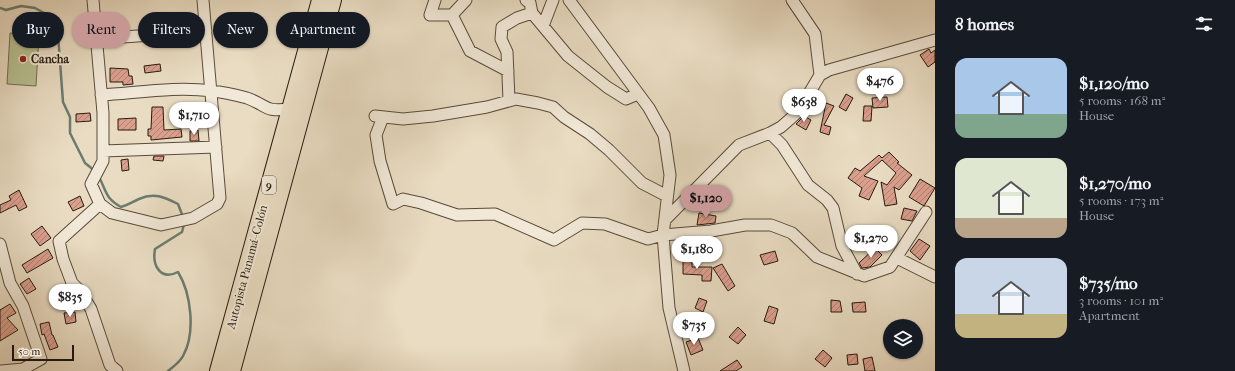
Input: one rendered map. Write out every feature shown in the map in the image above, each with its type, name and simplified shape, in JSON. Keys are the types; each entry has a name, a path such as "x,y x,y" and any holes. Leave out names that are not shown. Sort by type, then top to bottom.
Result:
{"highway":[{"name":"Autopista Panamá–Colón","path":"218,371 320,0"},
{"name":"Autopista Panamá–Colón","path":"232,371 333,0"}],"street":[{"path":"92,0 93,12"},
{"path":"97,48 101,95 102,156 91,184 100,204 112,213 161,225 193,218 217,204 220,198 203,0"},
{"path":"435,0 430,15 452,15 466,0"},
{"path":"526,0 530,3 532,14 568,56 607,87 626,99 638,94"},
{"path":"543,26 553,0"},
{"path":"569,0 650,108 664,135 670,175 662,235 668,308 684,371"},
{"path":"792,0 815,34 820,75"},
{"path":"509,100 507,52 501,39 502,27 517,18 532,14"},
{"path":"452,15 470,51 508,71"},
{"path":"130,36 206,30"},
{"path":"665,220 739,144 770,134 781,128 798,112 820,75 829,70 935,40"},
{"path":"101,95 191,89 211,90 248,98 266,109 276,111 290,109"},
{"path":"667,196 642,183 609,150 553,107 516,99 487,107 433,116 403,119 379,117 376,135 380,161 393,204 404,200 421,203 457,215 495,214 554,240 582,223 605,224 648,239 662,235 711,231 745,225 771,225 792,233 817,257 864,276 890,267 926,212"},
{"path":"770,134 782,145 808,185 827,200 833,208 842,246 857,274"},
{"path":"102,156 216,147"},
{"path":"100,204 59,241 63,260 72,283 80,291 91,309 110,365 117,371"},
{"path":"0,244 10,283 23,306 41,359 23,369 1,371"},
{"path":"897,258 935,278"}],"green space":[{"name":"Cancha","path":"10,33 12,33 12,48 38,48 36,86 7,84"}],"building":[{"path":"929,49 931,53 935,50 935,62 928,67 920,55"},
{"path":"160,64 161,71 145,73 144,66"},
{"path":"110,68 128,69 129,76 132,76 133,84 123,85 123,82 110,82"},
{"path":"846,94 853,98 846,111 839,107"},
{"path":"887,97 888,107 873,108 872,98"},
{"path":"826,103 834,106 824,125 831,127 829,135 820,132"},
{"path":"864,106 872,106 871,121 863,121"},
{"path":"152,107 163,107 164,130 181,129 182,137 151,140 151,136 148,136 148,129 151,129"},
{"path":"90,113 91,121 76,122 76,114"},
{"path":"804,116 811,120 806,130 796,124"},
{"path":"136,118 136,130 118,130 118,119"},
{"path":"198,130 199,141 190,141 190,131"},
{"path":"889,152 899,162 897,163 912,175 899,190 894,187 897,204 885,206 881,182 887,185 896,173 882,160 864,176 878,181 869,200 859,196 862,188 848,178 855,168 860,171 879,155 882,158"},
{"path":"154,156 164,156 163,161 153,160"},
{"path":"128,159 129,170 122,171 121,160"},
{"path":"920,179 935,188 924,206 909,197"},
{"path":"19,190 27,207 19,211 16,205 0,213 0,205 11,200 9,196"},
{"path":"80,196 84,206 73,211 68,202"},
{"path":"904,208 917,211 912,221 901,219"},
{"path":"699,213 716,216 715,223 697,225"},
{"path":"42,226 51,238 40,246 31,234"},
{"path":"919,239 930,246 920,260 910,251"},
{"path":"875,248 882,255 870,267 862,268 859,263"},
{"path":"48,249 53,258 27,273 22,265"},
{"path":"775,251 778,261 764,265 760,255"},
{"path":"683,259 692,260 692,267 712,267 711,281 702,281 702,275 683,274"},
{"path":"722,264 735,286 728,291 713,268"},
{"path":"29,278 36,289 27,294 20,284"},
{"path":"699,298 707,301 703,312 695,308"},
{"path":"831,300 840,301 842,312 831,312"},
{"path":"865,302 866,312 853,312 852,303"},
{"path":"10,304 16,313 7,318 18,330 0,341 0,310"},
{"path":"769,306 778,309 774,324 764,321"},
{"path":"75,312 76,322 66,324 64,313"},
{"path":"49,322 52,335 58,347 50,350 44,334 42,335 40,324"},
{"path":"738,327 746,335 738,344 729,337"},
{"path":"698,338 703,350 691,355 686,342"},
{"path":"823,350 832,358 825,367 815,359"},
{"path":"857,354 858,364 848,365 847,355"},
{"path":"872,357 875,371 865,371 863,359"},
{"path":"737,360 742,367 736,371 720,371"}],"waterway":[{"path":"0,8 6,10 21,6 35,8 46,14 54,23 58,35 63,102 70,117 70,133 85,163 95,171"},
{"path":"99,177 109,198 121,207 144,197 159,196 178,204 183,217"},
{"path":"168,371 180,360 187,347 191,325 189,302 178,272 172,274 162,273 156,266 154,255 155,249 182,232 184,224"}],"place":[{"name":"Cancha","path":"23,59"}]}
